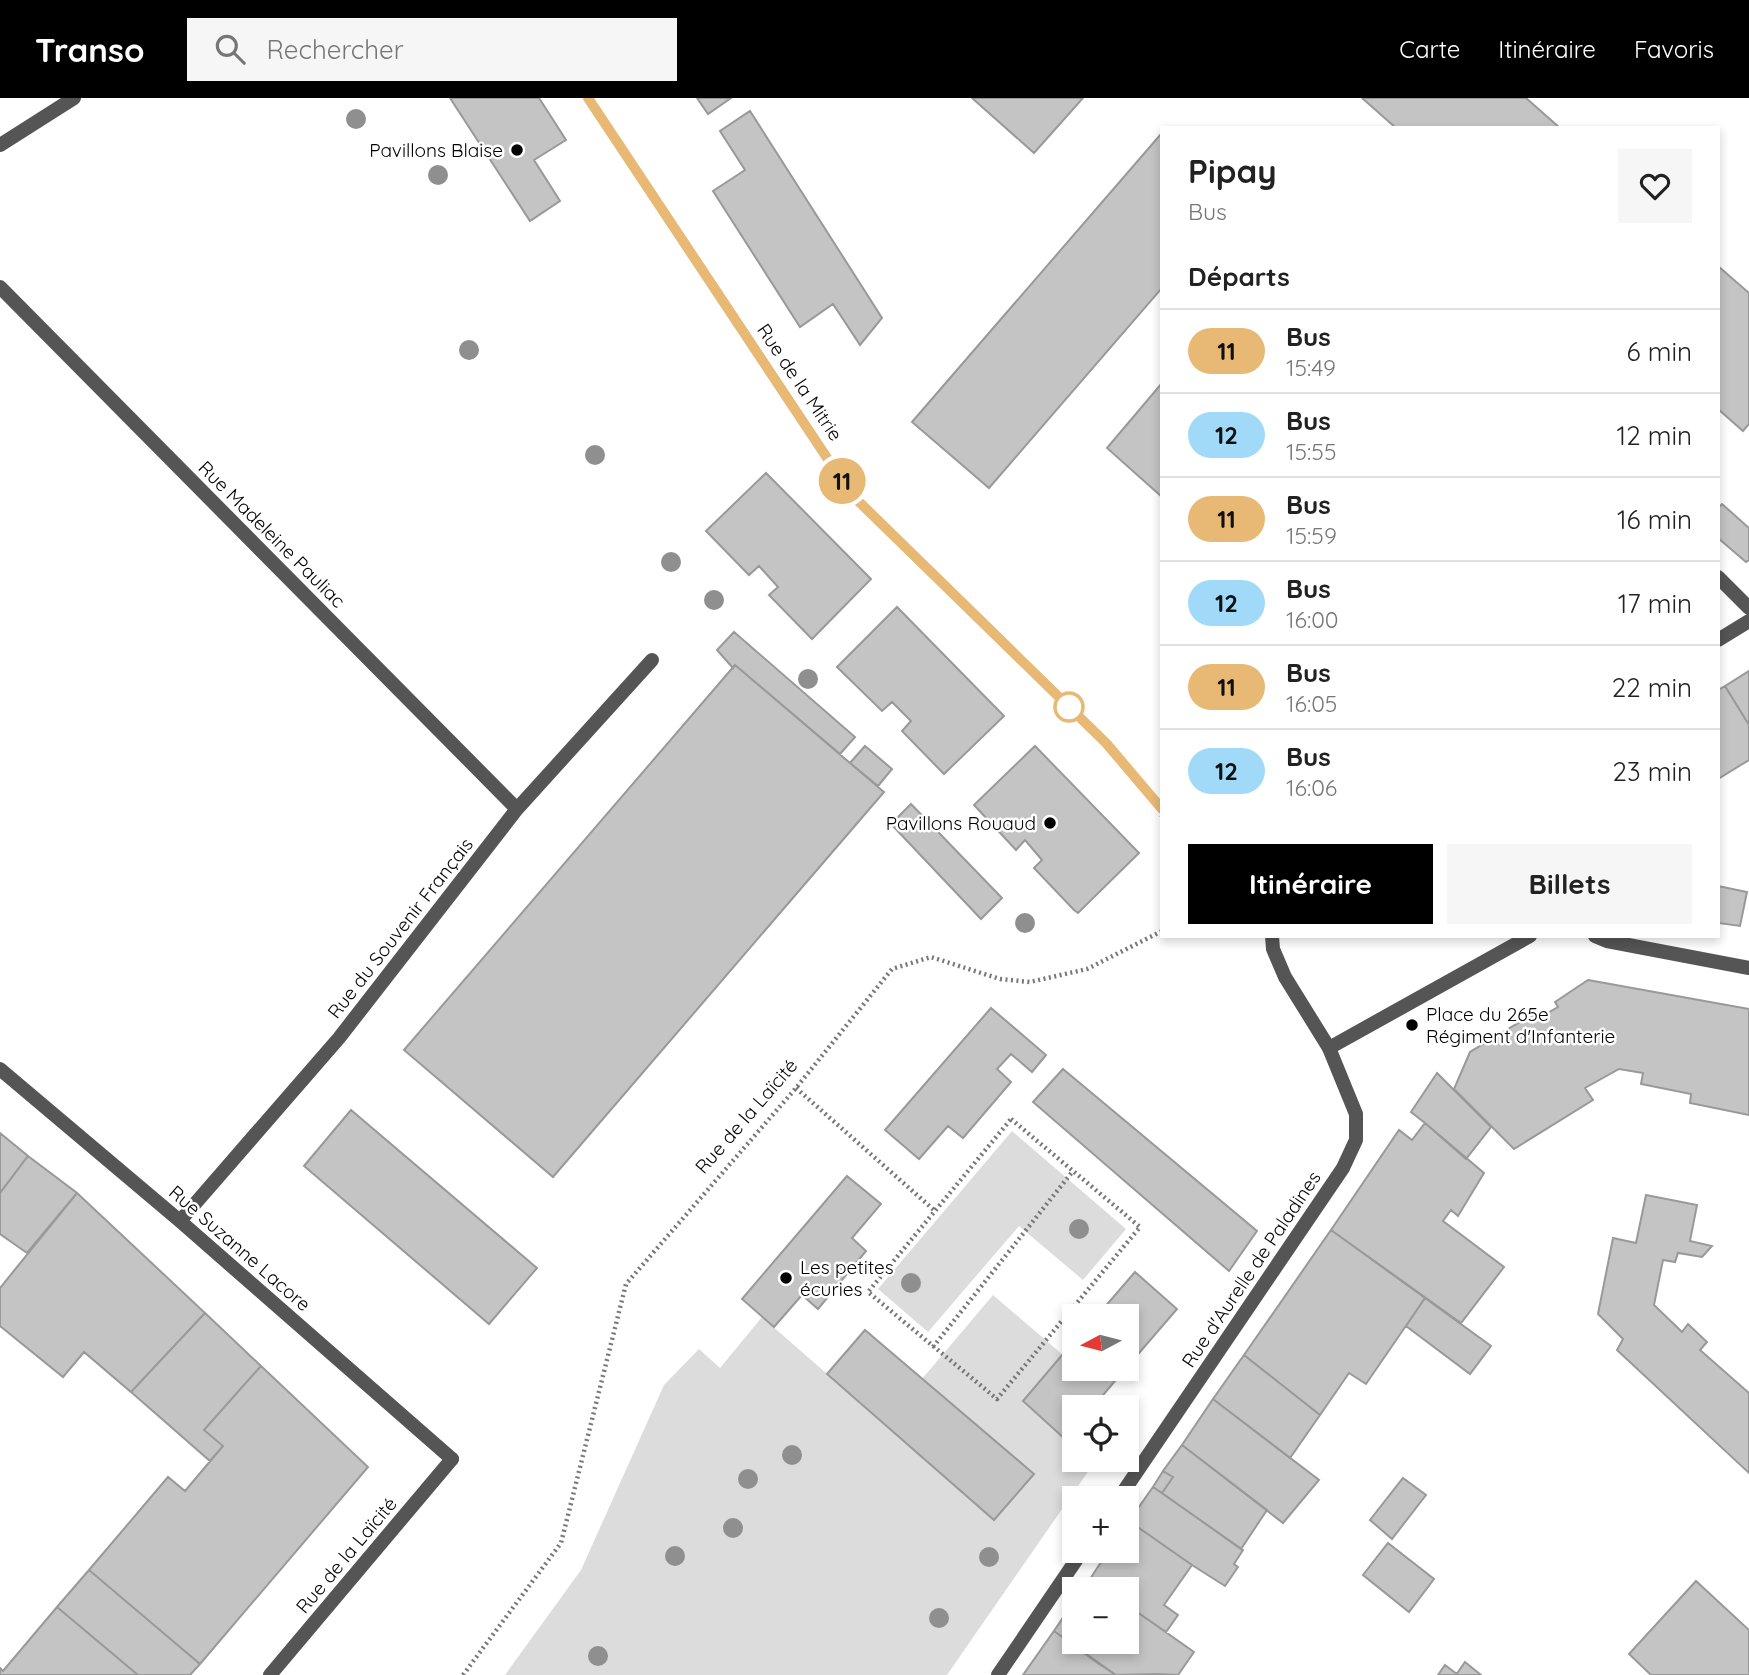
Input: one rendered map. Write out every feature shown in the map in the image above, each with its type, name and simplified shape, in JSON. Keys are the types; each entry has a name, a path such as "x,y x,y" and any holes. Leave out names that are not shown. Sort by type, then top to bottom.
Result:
{"street":[{"path":"0,145 74,98"},
{"name":"Rue de la Mitrie","path":"588,98 851,494 1106,743 1160,808"},
{"name":"Rue Madeleine Pauliac","path":"0,286 517,809"},
{"path":"1720,580 1749,608"},
{"path":"1720,639 1749,621"},
{"name":"Rue du Souvenir Français","path":"180,1220 339,1038 517,809 652,660"},
{"path":"1272,938 1273,949 1286,976 1329,1048 1526,938"},
{"path":"1600,938 1749,968"},
{"name":"Rue d'Aurelle de Paladines","path":"1127,1486 1343,1168 1356,1140 1356,1114 1329,1048"},
{"name":"Rue Suzanne Lacore","path":"0,1069 180,1220 452,1459"},
{"name":"Rue de la Laïcité","path":"270,1675 452,1459"},
{"path":"998,1675 1074,1563"}],"path":[{"name":"Rue de la Laïcité","path":"463,1675 561,1543 626,1284 796,1088 892,969 931,957 1000,979 1030,982 1087,968 1160,933"},
{"path":"796,1088 935,1210"},
{"path":"1010,1119 1140,1227 997,1399 867,1292 935,1210 1010,1119"},
{"path":"933,1347 1073,1171"}],"shaded area":[{"path":"1012,1131 1126,1229 1083,1280 1019,1226 928,1332 878,1289"},
{"path":"993,1295 1062,1354 1023,1401 1062,1435 1062,1472 1088,1472 1078,1486 1062,1486 1062,1509 947,1675 505,1675 581,1570 664,1385 699,1349 720,1368 762,1317 994,1520 1033,1474 922,1379"}],"building":[{"name":"Pavillons Blaise","path":"450,98 539,98 566,140 534,160 560,201 530,221"},
{"path":"697,98 731,98 708,114"},
{"path":"972,98 1083,98 1034,153"},
{"path":"1362,98 1526,98 1558,126 1394,126"},
{"path":"750,111 882,318 860,345 833,304 800,327 713,191 745,170 720,131"},
{"path":"1160,135 1160,290 989,488 912,422"},
{"path":"1720,268 1749,293 1749,424 1743,431 1720,411"},
{"path":"1160,385 1160,495 1107,448"},
{"path":"766,473 871,579 812,639 769,595 778,587 759,566 749,575 706,531"},
{"path":"1722,504 1749,528 1749,560 1746,562 1720,540"},
{"name":"Pavillons Rouaud","path":"897,607 1004,716 944,774 902,731 911,721 892,702 882,711 837,667"},
{"path":"734,632 855,737 840,754 735,665 733,668 717,650"},
{"path":"735,665 884,792 553,1177 404,1050"},
{"path":"1749,671 1749,725 1725,686"},
{"path":"1725,686 1749,725 1749,760 1720,778 1720,689"},
{"path":"865,746 892,769 878,786 850,763"},
{"name":"Pavillons Rouaud","path":"1035,746 1139,853 1078,913 1034,868 1042,860 1025,840 1016,850 974,805"},
{"path":"911,804 1002,898 981,919 891,824"},
{"path":"1720,886 1747,892 1740,926 1720,923"},
{"path":"1588,980 1749,1009 1749,1115 1690,1103 1691,1094 1641,1084 1643,1073 1619,1069 1585,1088 1593,1100 1514,1149 1454,1089 1470,1052 1533,1014 1537,1019 1558,1007 1555,1002"},
{"path":"991,1008 1046,1055 1032,1072 1011,1054 997,1069 1011,1082 963,1138 948,1126 919,1159 885,1130"},
{"path":"1063,1069 1257,1231 1229,1271 1033,1102"},
{"path":"1437,1073 1491,1127 1466,1159 1411,1112"},
{"path":"351,1110 537,1268 489,1324 304,1166"},
{"path":"1425,1123 1484,1173 1458,1216 1451,1210 1443,1221 1504,1267 1461,1323 1331,1230 1399,1130 1412,1140"},
{"path":"0,1133 28,1156 0,1193"},
{"path":"28,1156 77,1193 27,1253 0,1234 0,1193"},
{"path":"847,1176 881,1204 852,1238 866,1251 818,1309 802,1295 774,1327 742,1299"},
{"path":"77,1193 205,1313 131,1392 84,1352 63,1377 0,1326 0,1288"},
{"path":"1646,1195 1697,1205 1690,1241 1712,1246 1702,1257 1678,1253 1675,1262 1663,1260 1654,1305 1682,1332 1688,1324 1707,1342 1700,1350 1749,1393 1749,1473 1617,1350 1623,1339 1598,1314 1613,1238 1636,1243"},
{"path":"1331,1230 1425,1298 1366,1384 1349,1373 1320,1415 1244,1355"},
{"path":"1135,1272 1177,1309 1139,1353 1139,1304 1107,1304"},
{"path":"1425,1298 1491,1346 1470,1374 1406,1326"},
{"path":"205,1313 261,1366 204,1430 223,1446 210,1461 131,1392"},
{"path":"865,1330 1034,1474 994,1520 827,1374"},
{"path":"1062,1355 1062,1381 1115,1381 1103,1395 1062,1395 1062,1436 1023,1401"},
{"path":"1244,1355 1320,1415 1290,1458 1213,1399"},
{"path":"261,1366 368,1467 200,1664 89,1570 168,1477 185,1491 223,1446 204,1430"},
{"path":"1213,1399 1319,1480 1283,1523 1182,1445"},
{"path":"1182,1445 1267,1510 1241,1549 1162,1493 1173,1477 1163,1471"},
{"path":"1163,1471 1173,1477 1162,1493 1153,1487"},
{"path":"1403,1478 1426,1495 1392,1539 1370,1520"},
{"path":"1153,1487 1243,1550 1234,1564 1238,1567 1225,1586 1139,1528 1139,1507"},
{"path":"1139,1528 1192,1565 1164,1605 1178,1615 1166,1632 1139,1613 1139,1577 1091,1577 1100,1563 1139,1563"},
{"path":"1388,1543 1434,1579 1409,1612 1363,1575"},
{"path":"89,1570 200,1664 190,1675 138,1675 57,1607"},
{"path":"1696,1581 1749,1630 1749,1675 1651,1675 1629,1654"},
{"path":"57,1607 138,1675 0,1675 0,1668 3,1671"},
{"path":"1139,1613 1194,1652 1178,1675 1116,1675 1086,1654 1139,1654"},
{"path":"1062,1619 1062,1637 1054,1631"},
{"path":"1054,1631 1062,1637 1062,1654 1085,1654 1116,1675 1023,1675"},
{"path":"1465,1662 1481,1675 1456,1675"},
{"path":"1445,1665 1457,1674 1438,1675"}],"bus line":[{"name":"11","path":"588,98 851,494 1106,743 1160,807"}],"place":[{"name":"Pavillons Blaise","path":"517,150"},
{"name":"Pavillons Rouaud","path":"1050,823"},
{"name":"Place du 265e Régiment d'Infanterie","path":"1412,1025"},
{"name":"Les petites écuries","path":"786,1278"}]}
